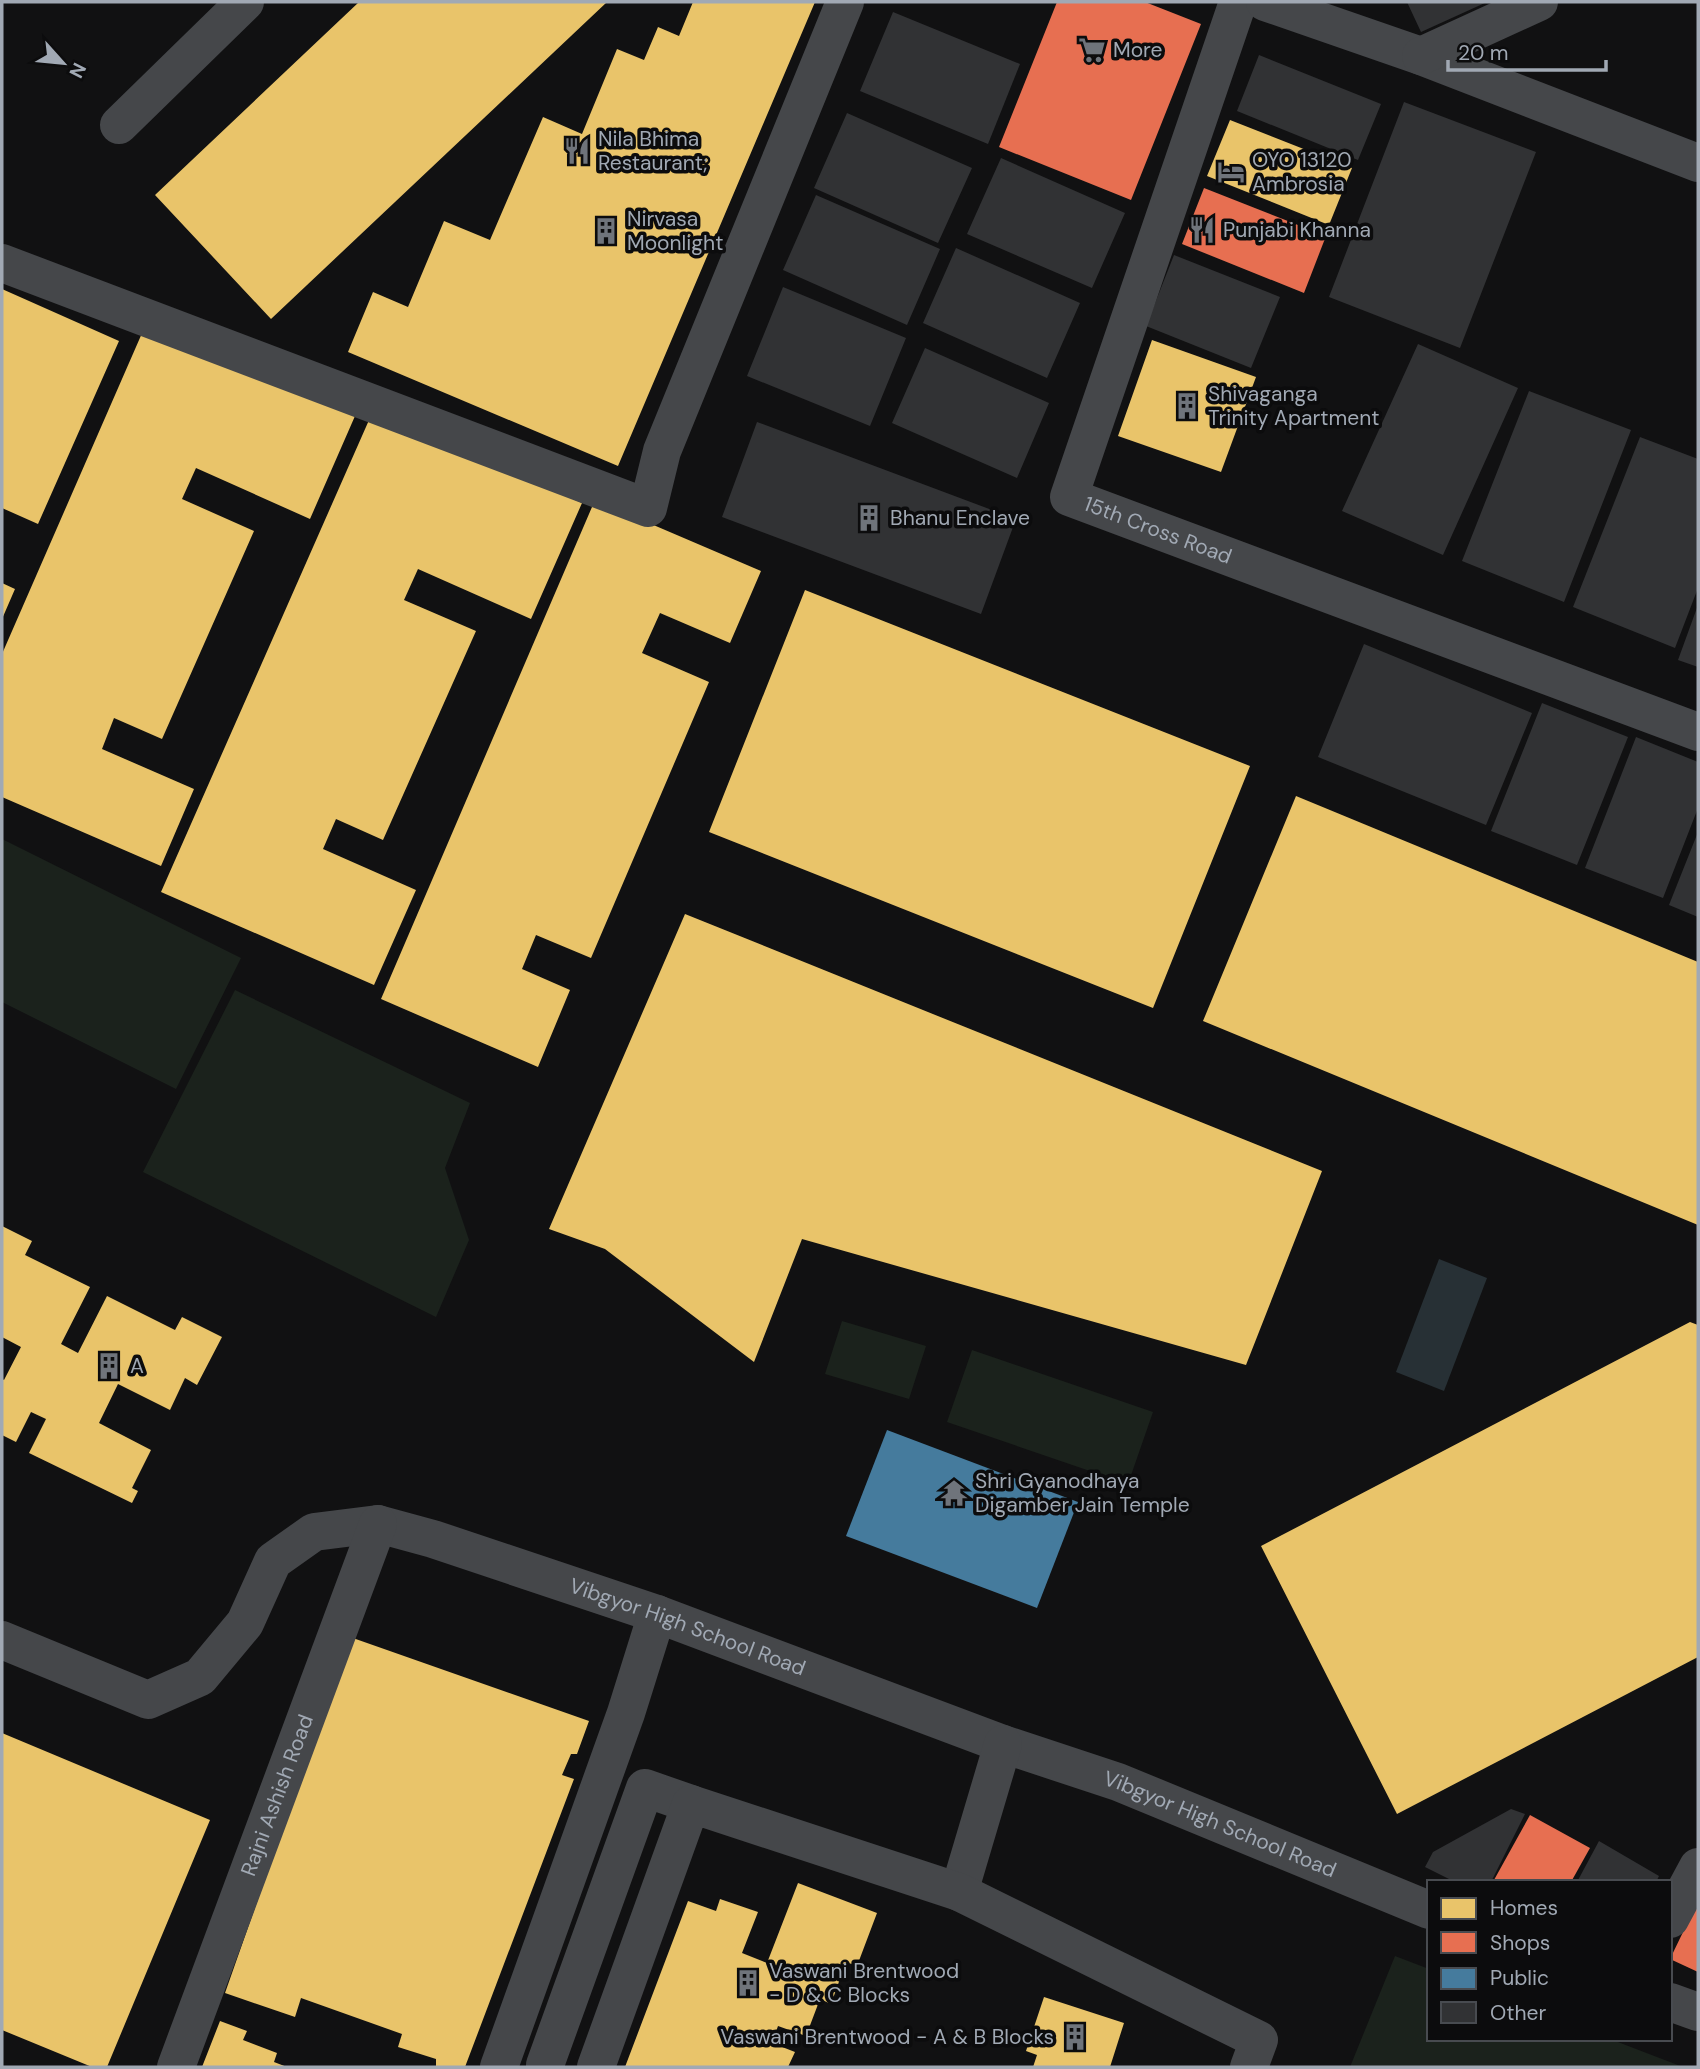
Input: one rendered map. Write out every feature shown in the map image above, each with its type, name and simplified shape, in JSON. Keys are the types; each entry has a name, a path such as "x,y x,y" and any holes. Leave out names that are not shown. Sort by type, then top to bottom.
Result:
{"street":[{"path":"119,125 245,2"},
{"path":"2,263 648,508 663,451 845,2"},
{"name":"15th Cross Road","path":"1238,2 1069,497 1698,732"},
{"path":"1265,2 1421,56 1698,163"},
{"path":"1421,56 1539,2"},
{"name":"Vibgyor High School Road","path":"2,1640 148,1700 200,1677 245,1623 273,1561 314,1532 378,1524 433,1539 657,1614 1003,1744 1152,1795 1427,1909"},
{"name":"Rajni Ashish Road","path":"176,2067 378,1524"},
{"path":"499,2067 626,1713 657,1614"},
{"path":"959,1892 1003,1744"},
{"path":"545,2065 645,1788 959,1892 1262,2058"},
{"path":"596,2067 691,1804"},
{"path":"1672,1915 1698,1867"},
{"path":"1672,2003 1698,2012"}],"shaded area":[{"path":"2,839 241,958 176,1089 2,1002"},
{"path":"235,990 470,1103 445,1168 469,1240 436,1317 143,1172"},
{"path":"1439,1259 1487,1278 1444,1391 1396,1372"},
{"path":"842,1321 926,1346 909,1399 825,1374"},
{"path":"972,1350 1153,1412 1128,1484 947,1422"},
{"path":"1395,1956 1427,1968 1427,2041 1615,2041 1683,2067 1350,2067"}],"building: Homes":[{"path":"359,2 607,2 271,319 155,195"},
{"name":"Nirvasa Moonlight","path":"693,2 815,2 618,466 348,352 373,292 408,307 444,221 490,240 543,117 582,134 617,49 644,60 658,27 679,36"},
{"path":"1230,120 1352,168 1329,225 1207,176"},
{"path":"2,289 119,341 38,524 2,508"},
{"path":"146,324 355,416 310,519 196,468 182,499 254,531 162,739 114,718 102,749 194,789 161,866 2,797 2,654"},
{"name":"Shivaganga Trinity Apartment","path":"1152,340 1256,377 1221,472 1118,436"},
{"path":"373,411 582,503 531,619 418,569 404,600 476,631 383,840 336,819 323,849 416,890 374,985 161,892"},
{"path":"595,500 761,571 730,643 660,613 642,653 709,682 591,958 536,935 522,969 570,990 538,1067 381,999"},
{"path":"2,583 15,589 2,619"},
{"path":"805,590 1250,766 1153,1008 709,832"},
{"path":"1296,796 1698,962 1698,1225 1203,1021"},
{"path":"685,914 1322,1171 1246,1365 802,1239 754,1362 605,1249 549,1229"},
{"name":"A","path":"2,1226 32,1241 25,1255 90,1287 61,1344 78,1353 107,1296 175,1330 182,1317 222,1337 197,1385 185,1378 170,1410 118,1384 99,1423 151,1450 132,1488 138,1491 132,1503 29,1453 46,1419 31,1412 16,1442 2,1435 2,1379 4,1380 21,1347 2,1337"},
{"path":"1690,1322 1698,1325 1698,1657 1397,1814 1261,1546"},
{"path":"350,1637 589,1721 577,1754 571,1754 562,1775 574,1779 465,2067 436,2067 436,2059 398,2047 402,2034 301,1998 295,2017 225,1993"},
{"path":"2,1733 210,1820 107,2067 92,2067 2,2030"},
{"name":"Vaswani Brentwood - D & C Blocks","path":"798,1883 877,1913 857,1966 846,1962 831,2004 820,1999 806,2036 778,2026 772,2043 795,2052 788,2067 625,2067 688,1901 716,1911 720,1899 758,1912 742,1953 767,1963"},
{"name":"Vaswani Brentwood - A & B Blocks","path":"1044,1997 1124,2023 1110,2067 1033,2067 1037,2055 1026,2051"},
{"path":"220,2021 247,2031 243,2040 277,2053 274,2062 287,2067 202,2067"}],"building: Shops":[{"path":"1057,2 1145,2 1201,24 1131,200 999,147"},
{"path":"1204,188 1326,236 1304,293 1182,244"},
{"path":"1530,1815 1590,1848 1572,1880 1494,1880"},
{"path":"1698,1901 1698,1972 1672,1960"}],"building: Public":[{"name":"Shri Gyanodhaya Digamber Jain Temple","path":"887,1430 1078,1502 1037,1608 846,1536"}],"building: Other":[{"path":"1407,2 1487,2 1421,32"},
{"path":"893,12 1020,64 988,144 860,91"},
{"path":"1259,55 1381,104 1358,160 1237,111"},
{"path":"1404,102 1536,152 1460,348 1329,297"},
{"path":"847,113 972,168 938,243 814,188"},
{"path":"1001,158 1125,213 1092,288 967,234"},
{"path":"816,195 940,249 907,325 783,270"},
{"path":"956,248 1080,303 1047,378 923,323"},
{"path":"1174,255 1280,297 1251,368 1146,326"},
{"path":"783,287 906,338 870,426 747,376"},
{"path":"1418,344 1518,388 1443,555 1342,511"},
{"path":"925,348 1049,403 1017,478 892,423"},
{"path":"1529,391 1631,430 1564,602 1462,561"},
{"name":"Bhanu Enclave","path":"757,422 1016,519 981,614 722,517"},
{"path":"1640,437 1698,459 1698,588 1675,648 1573,607"},
{"path":"1698,605 1698,667 1678,660"},
{"path":"1364,644 1532,713 1486,825 1318,757"},
{"path":"1542,703 1628,737 1577,865 1491,831"},
{"path":"1636,737 1698,762 1698,808 1663,898 1585,868"},
{"path":"1698,832 1698,917 1669,905"},
{"path":"1511,1809 1525,1814 1492,1880 1451,1880 1425,1867 1433,1852"},
{"path":"1599,1841 1659,1876 1657,1880 1578,1880"}],"place":[{"name":"More","path":"1092,50"},
{"name":"Nila Bhima Restaurant;","path":"577,151"},
{"name":"OYO 13120 Ambrosia","path":"1231,172"},
{"name":"Punjabi Khanna","path":"1202,230"},
{"name":"Nirvasa Moonlight","path":"606,231"},
{"name":"Shivaganga Trinity Apartment","path":"1187,406"},
{"name":"Bhanu Enclave","path":"869,518"},
{"name":"A","path":"109,1366"},
{"name":"Shri Gyanodhaya Digamber Jain Temple","path":"954,1493"},
{"name":"Vaswani Brentwood - D & C Blocks","path":"748,1983"},
{"name":"Vaswani Brentwood - A & B Blocks","path":"1075,2037"}]}
